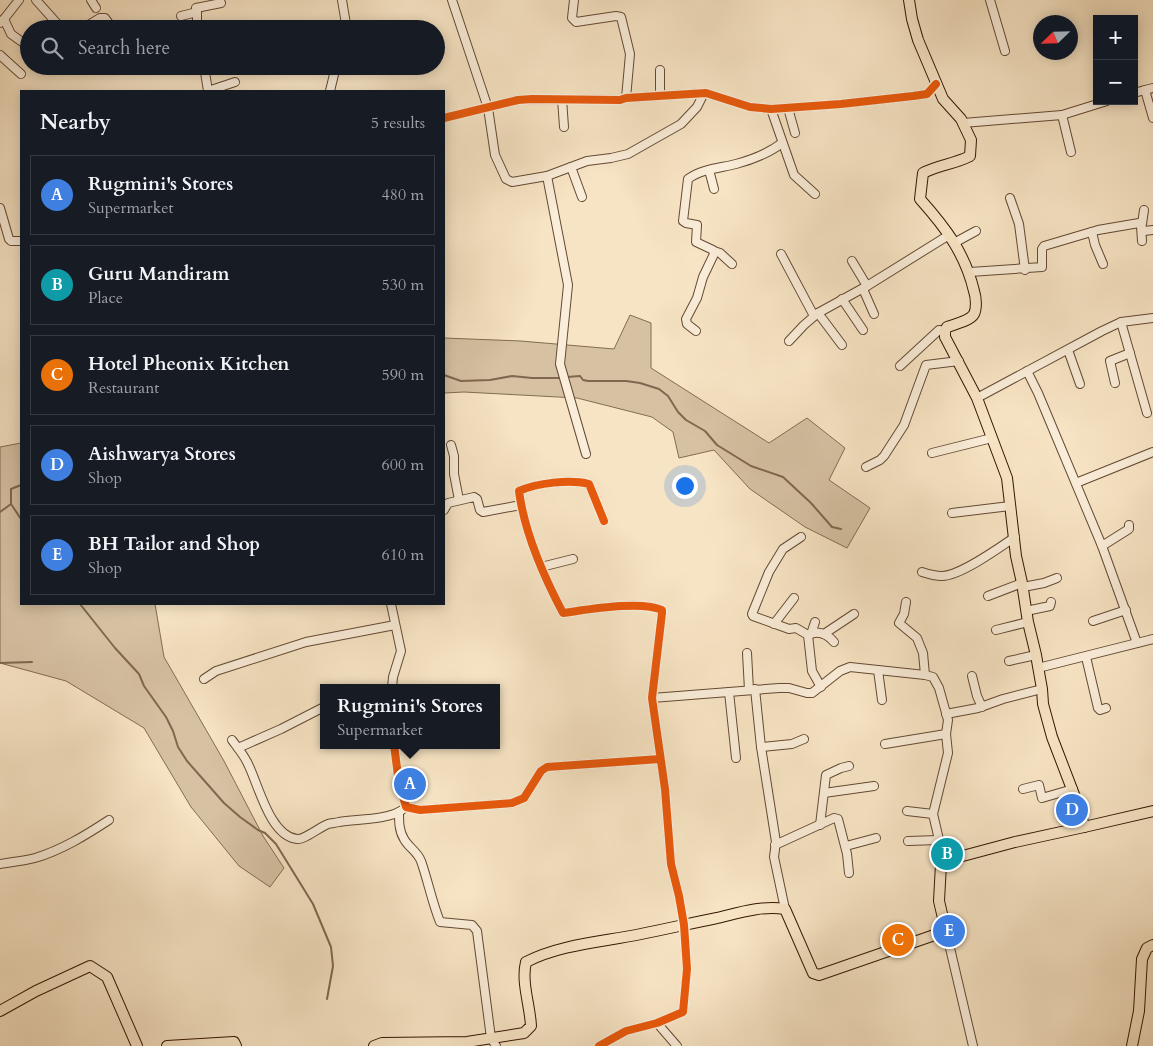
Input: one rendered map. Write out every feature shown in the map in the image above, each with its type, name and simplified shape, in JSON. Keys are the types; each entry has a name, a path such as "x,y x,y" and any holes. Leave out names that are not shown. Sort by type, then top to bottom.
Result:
{"main road":[{"path":"908,0 918,40 936,84 943,99 963,123 971,140 970,156 960,162 931,169 923,173 920,199 939,221 962,256 970,272 975,295 975,312 970,318 947,328 945,337 977,398 1007,478 1016,556 1036,655 1043,704 1052,737 1080,810 1084,827"},
{"path":"374,1046 382,1044 493,1042 524,1033 531,1026 531,1011 523,972 526,962 538,955 775,907 785,908 813,973 819,975 946,931 939,901 941,864 944,861 1015,842 1153,811"},
{"path":"1132,1046 1139,1011 1142,959 1147,948 1153,945"},
{"path":"0,1012 90,966 107,977 137,1046"},
{"path":"167,1046 234,1042 236,1046"}],"street":[{"path":"19,0 2,21 11,34 20,40"},
{"path":"36,0 54,20"},
{"path":"91,0 96,8"},
{"path":"342,0 345,20"},
{"path":"452,0 488,108 495,155 506,179 512,182 547,176 587,162 628,154 681,124 704,93"},
{"path":"574,0 571,14 576,22 616,16 621,17 630,54 626,98"},
{"path":"990,0 1005,51"},
{"path":"181,16 196,7 221,3"},
{"path":"196,7 197,20"},
{"path":"0,55 20,73"},
{"path":"660,70 660,96"},
{"path":"205,75 208,90"},
{"path":"330,90 334,75"},
{"path":"211,90 235,82"},
{"path":"445,118 518,100 620,100 704,93 729,99 750,107 788,108 872,102 927,94 936,84"},
{"path":"1149,89 1153,118"},
{"path":"562,99 564,127"},
{"path":"963,123 1062,115 1094,105"},
{"path":"788,108 795,133"},
{"path":"771,109 794,175 815,194"},
{"path":"1062,115 1071,152"},
{"path":"732,264 720,253 696,242 697,225 686,223 683,218 688,179 693,175 755,157 775,149 782,143"},
{"path":"571,167 582,197"},
{"path":"709,170 714,189"},
{"path":"547,176 568,285 560,364 586,454"},
{"path":"1010,198 1019,224 1025,270"},
{"path":"0,208 9,239 11,241 20,241"},
{"path":"1142,241 1141,224 1144,210"},
{"path":"970,272 1025,270 1042,267 1042,249 1045,245 1128,224 1141,224"},
{"path":"1141,224 1144,231 1153,230"},
{"path":"789,341 816,314 952,239 976,231"},
{"path":"1092,232 1102,264"},
{"path":"696,331 687,324 686,319 697,298 714,251"},
{"path":"781,254 816,314 842,345"},
{"path":"852,261 865,288 874,314"},
{"path":"842,300 863,330"},
{"path":"977,398 1121,322 1153,318"},
{"path":"1121,322 1147,413"},
{"path":"900,366 939,330 945,331"},
{"path":"1068,350 1080,384"},
{"path":"1115,383 1110,360 1130,353"},
{"path":"866,467 884,456 904,425 926,365 959,361"},
{"path":"1027,371 1102,546 1137,643"},
{"path":"932,453 992,438"},
{"path":"451,445 459,500"},
{"path":"1076,483 1153,452"},
{"path":"599,1046 626,1031 657,1023 683,1012 687,969 684,925 679,896 670,864 664,789 652,698 662,610 637,606 563,612 541,566 521,505 519,491 541,485 580,482 589,484 604,521"},
{"path":"445,508 448,503 474,497 477,499 480,510 483,512 521,505"},
{"path":"952,513 1010,506"},
{"path":"1102,546 1129,529 1129,526"},
{"path":"801,537 783,549 769,572 752,612 753,616 789,629 796,628 810,635 824,634 834,642"},
{"path":"922,572 942,576 953,574 998,549 1015,537"},
{"path":"541,566 574,558"},
{"path":"988,596 1022,585 1044,583 1057,578"},
{"path":"774,624 794,598"},
{"path":"906,602 904,614 899,623 917,638 923,653 925,675"},
{"path":"1026,612 1050,606 1050,602"},
{"path":"391,605 401,651 392,684"},
{"path":"1093,621 1126,610"},
{"path":"824,634 854,614"},
{"path":"815,622 810,635 812,671 821,687"},
{"path":"996,630 1028,622"},
{"path":"204,679 216,671 306,642 394,625"},
{"path":"1038,668 1153,639"},
{"path":"746,653 775,845 774,857 785,908"},
{"path":"1009,661 1036,655"},
{"path":"1086,657 1098,708 1100,710 1106,708"},
{"path":"652,698 752,689 789,688 809,693 814,692 840,671 850,667 933,677 948,720 946,734 948,753 933,814 944,861"},
{"path":"878,670 882,700"},
{"path":"972,676 977,696 982,706"},
{"path":"946,714 962,712 1042,689"},
{"path":"729,692 736,758"},
{"path":"238,748 282,729 320,709"},
{"path":"885,744 946,734"},
{"path":"761,747 792,744 804,739"},
{"path":"232,740 247,761 268,815 281,830 297,839 303,838 328,824 399,812 406,807 420,810 512,803 524,798 541,771 547,767 660,759"},
{"path":"395,749 406,807"},
{"path":"820,825 826,775 849,766"},
{"path":"1023,789 1039,785 1042,798 1072,789"},
{"path":"824,793 874,786"},
{"path":"907,811 933,814"},
{"path":"399,812 399,824 404,840 414,849 420,860 433,906 440,922 446,924 466,923 472,925 476,932 493,1042"},
{"path":"775,845 834,818 838,819 846,846 849,873"},
{"path":"0,864 47,854 80,839 109,820"},
{"path":"846,846 876,838"},
{"path":"908,841 939,840"},
{"path":"946,931 973,1046"},
{"path":"657,1023 677,1046"}],"shaded area":[{"path":"630,315 651,323 651,368 769,443 807,418 845,448 829,480 870,508 847,548 805,527 750,489 714,450 679,458 673,432 652,417 577,398 464,392 445,393 445,338 521,341 614,349"},
{"path":"20,443 20,605 155,605 164,657 224,761 263,836 284,868 270,887 239,866 191,807 144,728 66,681 0,663 0,447"}],"waterway":[{"path":"445,375 461,381 490,380 512,376 563,378"},
{"path":"567,377 580,376 583,380 588,381 626,381 659,389 668,396 678,412 686,420 705,431 717,445 751,466 783,477 811,503 832,527 841,529"},
{"path":"0,512 11,504 11,489 20,485"},
{"path":"11,504 20,518"},
{"path":"81,605 115,648 139,674 144,686 166,717 178,747 187,761 224,803 240,817 265,833 276,844 313,904 331,947 333,966 327,999"},
{"path":"0,663 32,662"}],"cycle path":[{"path":"445,118 518,100 620,100 626,98 706,93 750,107 771,109 841,104 927,94 936,84"},
{"path":"599,1046 626,1031 657,1023 683,1012 687,969 684,925 671,864 665,789 652,698 662,610 653,607 628,606 563,613 530,537 519,491 554,483 573,482 589,484 604,521"},
{"path":"395,749 399,783 406,807 420,810 512,803 524,798 541,771 547,767 660,759"}],"place":[{"name":"Rugmini's Stores","path":"410,784"},
{"name":"Aishwarya Stores","path":"1072,810"},
{"name":"Guru Mandiram","path":"947,854"},
{"name":"BH Tailor and Shop","path":"949,931"},
{"name":"Hotel Pheonix Kitchen","path":"898,940"}]}
